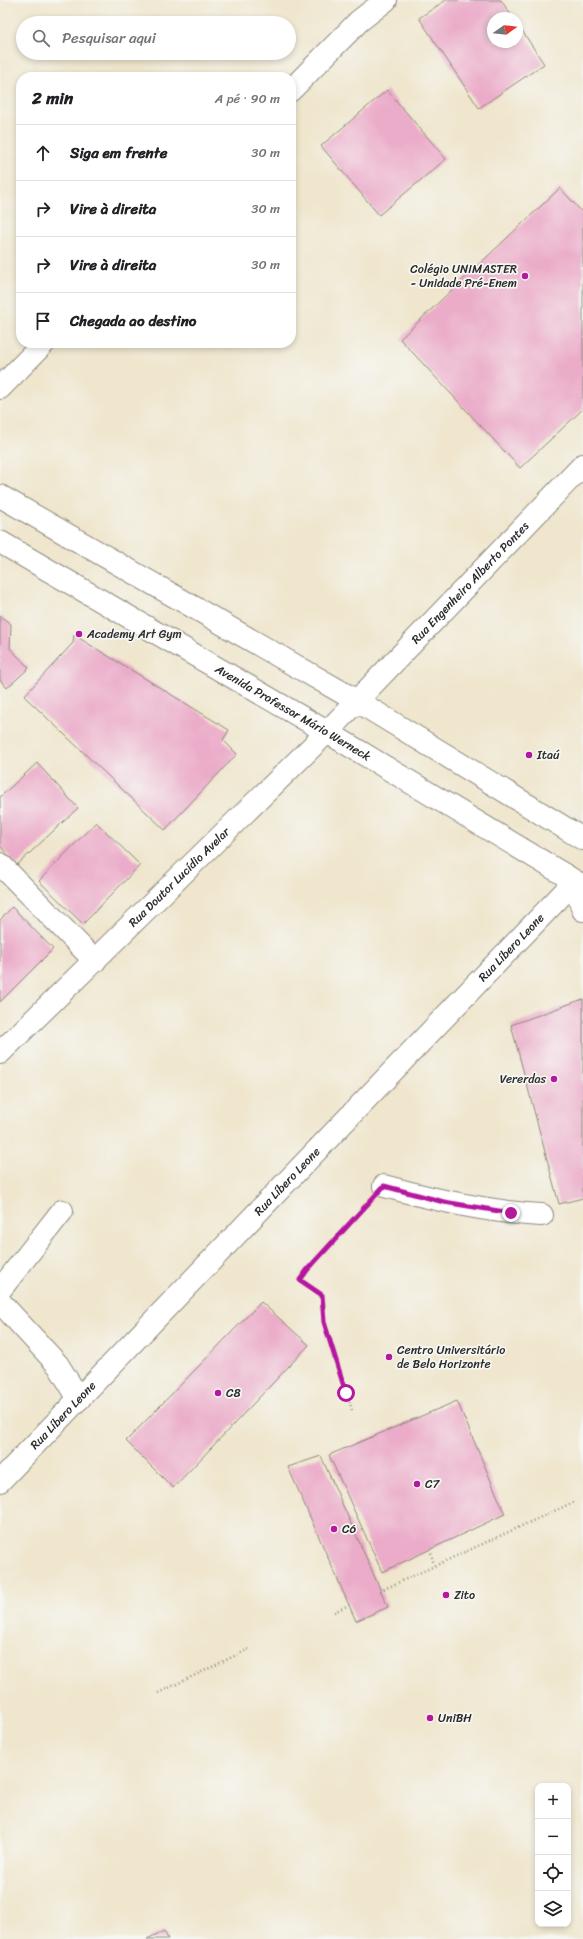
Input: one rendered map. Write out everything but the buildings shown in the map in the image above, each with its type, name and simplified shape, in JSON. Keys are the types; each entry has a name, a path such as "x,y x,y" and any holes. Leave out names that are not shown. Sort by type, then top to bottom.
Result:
{"street":[{"path":"296,85 359,21 386,0"},
{"path":"0,388 39,348"},
{"name":"Rua Engenheiro Alberto Pontes","path":"358,701 583,465"},
{"path":"0,496 358,701 583,839"},
{"name":"Avenida Professor Mário Werneck","path":"0,542 327,732 580,882"},
{"name":"Rua Doutor Lucídio Avelar","path":"0,1053 358,701"},
{"path":"0,864 94,960"},
{"path":"580,882 583,910"},
{"name":"Rua Líbero Leone","path":"4,1469 78,1399 580,882"},
{"path":"384,1186 444,1202 511,1213 542,1215"},
{"path":"0,1290 62,1211"},
{"path":"0,1302 58,1365 78,1399"}],"path":[{"path":"352,1410 324,1322 322,1295 300,1280 308,1269 384,1186"},
{"path":"380,1590 576,1501"},
{"path":"430,1549 434,1565"},
{"path":"334,1612 349,1605"},
{"path":"158,1693 249,1649"}],"place":[{"name":"Colégio UNIMASTER - Unidade Pré-Enem","path":"525,276"},
{"name":"Academy Art Gym","path":"79,634"},
{"name":"Itaú","path":"529,755"},
{"name":"Vererdas","path":"554,1079"},
{"name":"Centro Universitário de Belo Horizonte","path":"389,1357"},
{"name":"C8","path":"218,1393"},
{"name":"C7","path":"417,1484"},
{"name":"C6","path":"334,1529"},
{"name":"Zito","path":"446,1595"},
{"name":"UniBH","path":"430,1718"}],"route":[{"path":"346,1393 324,1322 322,1295 300,1280 308,1269 384,1186 444,1202 511,1213"}]}
